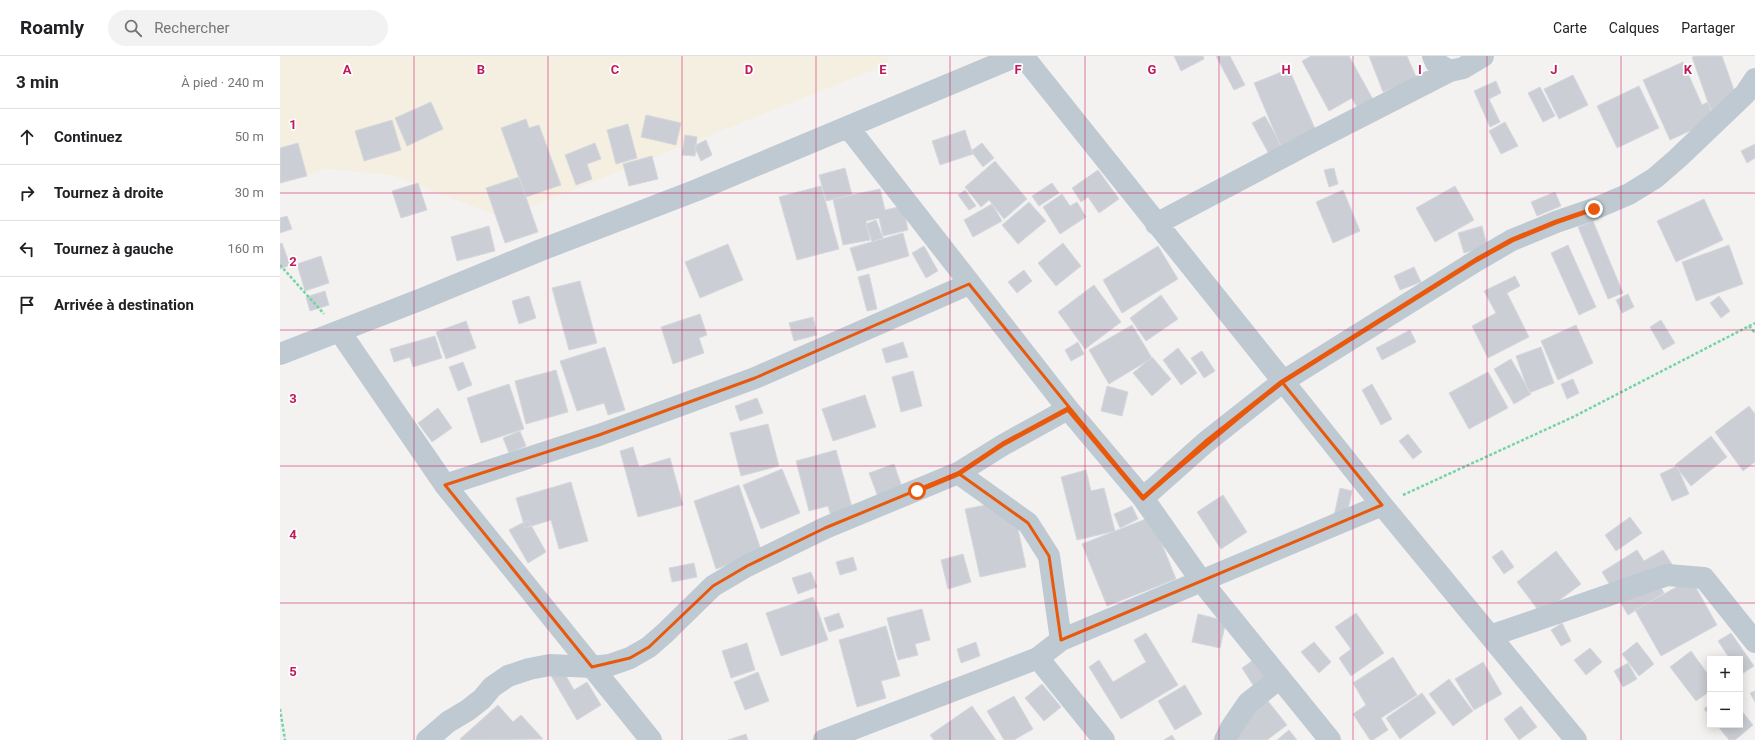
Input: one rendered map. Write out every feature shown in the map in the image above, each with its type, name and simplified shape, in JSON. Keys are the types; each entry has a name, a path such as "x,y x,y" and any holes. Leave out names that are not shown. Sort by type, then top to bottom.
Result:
{"street":[{"path":"280,354 340,332 541,250 697,190 1017,56"},
{"path":"1023,56 1282,382 1576,740"},
{"path":"1432,56 1436,63 1450,71"},
{"path":"1156,224 1315,140 1450,71 1464,68 1483,56"},
{"path":"1143,498 1206,442 1282,382 1476,260 1512,240 1629,194 1655,178 1752,93"},
{"path":"848,127 1068,409 1143,498 1202,582 1330,740"},
{"path":"445,485 599,435 755,378 969,284"},
{"path":"340,332 445,485 651,740"},
{"path":"426,740 448,722 468,710 482,699 492,687 508,676 529,669 550,665 592,667 610,665 630,658 649,647 713,586 747,566 825,528 958,474 1003,444 1068,409"},
{"path":"958,474 1028,523 1049,556 1061,640"},
{"path":"824,740 865,733 1038,658 1061,640 1382,505"},
{"path":"1490,636 1667,575 1704,578 1755,642"},
{"path":"1038,658 1104,740"},
{"path":"1226,740 1230,728 1248,703 1280,678"}],"path":[{"path":"280,265 340,332"},
{"path":"1382,505 1573,417 1755,323"},
{"path":"1750,326 1755,333"},
{"path":"280,709 285,740"}],"highlighted area":[{"path":"969,284 1143,498 1282,382 1382,505 1061,640 1049,556 1028,523 958,473 825,528 747,566 713,586 649,647 630,658 592,667 445,485 599,435 755,378"}],"sand":[{"path":"280,56 890,56 886,65 503,218 392,175 326,169 280,185"}],"building":[{"path":"1174,56 1203,56 1204,59 1181,71"},
{"path":"1216,56 1230,56 1245,85 1234,90"},
{"path":"1311,56 1349,56 1375,103 1359,111 1352,98 1329,111 1302,61"},
{"path":"1369,56 1407,56 1417,79 1383,92"},
{"path":"1722,56 1739,104 1712,114 1692,57"},
{"path":"1683,62 1702,105 1708,102 1716,119 1670,140 1643,80"},
{"path":"1289,69 1316,131 1281,147 1254,83"},
{"path":"1573,75 1588,105 1559,119 1544,89"},
{"path":"1496,81 1501,93 1489,99 1500,122 1490,127 1474,91"},
{"path":"1639,86 1659,128 1617,148 1597,106"},
{"path":"1540,87 1555,116 1543,122 1528,93"},
{"path":"431,102 443,129 407,146 395,118"},
{"path":"646,115 681,123 676,145 641,137"},
{"path":"1265,116 1282,147 1269,154 1252,123"},
{"path":"526,119 529,128 539,125 561,185 526,197 501,128"},
{"path":"392,120 401,150 364,161 355,131"},
{"path":"1505,122 1518,146 1501,154 1489,131"},
{"path":"628,124 637,158 616,164 607,130"},
{"path":"965,130 973,154 940,165 932,141"},
{"path":"685,135 697,137 695,156 682,155"},
{"path":"706,140 712,155 701,161 694,146"},
{"path":"298,143 307,176 280,183 280,148"},
{"path":"595,143 601,159 587,164 592,179 576,185 565,155"},
{"path":"982,143 994,158 983,167 971,151"},
{"path":"1755,144 1755,158 1747,163 1741,151"},
{"path":"652,156 658,179 629,186 623,164"},
{"path":"995,161 1027,199 1004,219 989,200 981,207 965,187"},
{"path":"845,168 852,195 826,201 819,175"},
{"path":"1334,168 1338,184 1329,187 1324,170"},
{"path":"1098,170 1119,199 1099,213 1088,197 1081,202 1072,188"},
{"path":"519,177 538,232 505,243 486,188"},
{"path":"418,183 427,210 401,218 392,191"},
{"path":"1052,183 1059,193 1039,206 1032,196"},
{"path":"821,186 839,249 797,260 779,197"},
{"path":"1455,186 1474,220 1435,242 1416,208"},
{"path":"880,189 885,210 903,206 908,230 883,236 879,218 866,221 870,240 843,245 833,199"},
{"path":"965,190 976,206 969,210 958,195"},
{"path":"1343,190 1360,231 1333,243 1316,202"},
{"path":"1555,192 1561,206 1537,216 1531,202"},
{"path":"1062,194 1070,206 1077,202 1086,217 1060,234 1043,207"},
{"path":"1704,199 1723,240 1676,262 1657,221"},
{"path":"1029,202 1046,221 1018,244 1002,225"},
{"path":"992,204 1002,221 973,237 964,220"},
{"path":"287,216 292,229 280,233 280,218"},
{"path":"876,220 883,238 872,242 866,224"},
{"path":"1593,221 1623,293 1608,299 1578,227"},
{"path":"489,226 495,251 457,261 451,237"},
{"path":"1482,226 1487,246 1464,253 1458,233"},
{"path":"903,233 909,256 857,271 850,248"},
{"path":"282,243 290,265 280,269 280,244"},
{"path":"1063,243 1081,266 1056,286 1038,263"},
{"path":"728,244 743,280 700,298 685,262"},
{"path":"1568,245 1596,307 1579,315 1551,253"},
{"path":"1729,245 1743,284 1696,301 1682,262"},
{"path":"924,246 938,271 926,278 912,253"},
{"path":"1158,246 1178,279 1122,313 1103,280"},
{"path":"321,256 329,283 305,291 297,264"},
{"path":"1414,267 1421,282 1400,290 1394,276"},
{"path":"1024,270 1032,281 1017,293 1008,282"},
{"path":"869,274 877,309 867,311 858,277"},
{"path":"1515,276 1520,286 1507,293 1529,337 1488,358 1472,326 1496,313 1484,291"},
{"path":"580,281 597,343 569,350 552,288"},
{"path":"1094,285 1121,322 1085,349 1058,312"},
{"path":"325,291 329,305 310,311 306,297"},
{"path":"1628,294 1634,307 1622,313 1616,300"},
{"path":"1161,295 1178,319 1146,341 1130,318"},
{"path":"529,296 536,318 519,324 512,301"},
{"path":"1719,296 1730,311 1721,318 1710,303"},
{"path":"700,314 707,335 699,338 704,353 673,364 661,327"},
{"path":"813,317 817,335 794,341 789,323"},
{"path":"1661,320 1675,343 1663,350 1650,327"},
{"path":"466,321 476,348 446,359 436,332"},
{"path":"1132,325 1152,358 1109,384 1089,350"},
{"path":"1576,325 1593,363 1558,380 1541,341"},
{"path":"1410,330 1416,342 1382,360 1376,348"},
{"path":"435,336 442,358 413,367 410,357 394,362 390,349"},
{"path":"903,342 908,357 886,363 882,349"},
{"path":"1078,342 1084,354 1071,361 1065,350"},
{"path":"605,347 625,410 608,415 604,403 577,411 560,361"},
{"path":"1541,347 1554,383 1529,393 1516,356"},
{"path":"1178,348 1197,373 1181,385 1163,360"},
{"path":"1202,351 1215,371 1204,378 1191,358"},
{"path":"1152,357 1171,379 1152,396 1133,373"},
{"path":"1511,359 1531,394 1514,404 1494,369"},
{"path":"463,362 472,385 458,391 449,367"},
{"path":"556,370 568,412 526,424 515,381"},
{"path":"913,371 922,406 901,412 892,377"},
{"path":"1488,372 1508,408 1469,429 1449,393"},
{"path":"1573,379 1579,393 1567,399 1561,384"},
{"path":"509,384 524,429 481,443 467,398"},
{"path":"1372,384 1392,419 1381,425 1362,390"},
{"path":"1107,386 1128,392 1122,416 1101,411"},
{"path":"865,395 876,427 833,441 822,409"},
{"path":"757,398 763,413 740,421 735,406"},
{"path":"1749,406 1755,414 1755,462 1743,471 1715,432"},
{"path":"438,408 452,428 432,442 418,423"},
{"path":"768,424 779,466 741,476 730,433"},
{"path":"520,431 526,446 509,453 503,438"},
{"path":"1408,434 1422,452 1413,459 1399,441"},
{"path":"1711,436 1727,457 1691,486 1675,465"},
{"path":"633,447 639,467 670,458 683,505 638,517 620,451"},
{"path":"836,450 854,514 832,520 828,506 809,511 796,461"},
{"path":"894,464 904,493 880,502 869,473"},
{"path":"1677,466 1689,494 1672,501 1660,474"},
{"path":"782,469 800,513 761,529 743,485"},
{"path":"1086,470 1091,491 1104,488 1115,531 1077,540 1061,477"},
{"path":"571,482 588,541 559,549 551,520 525,528 516,498"},
{"path":"739,485 762,553 716,569 694,501"},
{"path":"1340,488 1352,491 1346,519 1334,516"},
{"path":"1223,495 1247,532 1221,549 1197,512"},
{"path":"1012,500 1026,567 980,577 965,509"},
{"path":"1132,506 1138,519 1120,528 1114,514"},
{"path":"1151,517 1176,579 1107,606 1082,544"},
{"path":"1630,517 1642,533 1616,551 1605,535"},
{"path":"528,520 546,552 528,563 509,530"},
{"path":"1502,550 1514,567 1504,574 1492,557"},
{"path":"1637,550 1644,561 1663,550 1673,566 1655,577 1664,593 1628,615 1602,572"},
{"path":"1556,551 1581,584 1541,614 1517,582"},
{"path":"963,554 971,582 948,589 941,560"},
{"path":"853,557 857,570 840,575 836,562"},
{"path":"694,563 697,577 672,582 669,568"},
{"path":"811,572 817,587 798,594 792,578"},
{"path":"1691,579 1717,625 1661,656 1635,610"},
{"path":"813,597 828,640 781,656 766,613"},
{"path":"922,609 930,640 915,644 918,655 898,660 887,618"},
{"path":"839,613 844,627 829,632 824,618"},
{"path":"1356,613 1384,653 1351,676 1339,658 1351,649 1335,627"},
{"path":"1198,614 1226,621 1220,648 1192,642"},
{"path":"1562,623 1571,641 1561,646 1551,630"},
{"path":"886,626 900,676 881,681 886,698 857,707 839,640"},
{"path":"1146,633 1178,685 1121,719 1089,667 1099,660 1113,682 1146,662 1134,640"},
{"path":"1731,633 1754,666 1743,673 1743,656 1728,656 1718,641"},
{"path":"976,642 980,656 961,663 957,649"},
{"path":"1314,642 1331,662 1319,673 1301,652"},
{"path":"1637,642 1654,664 1639,676 1622,654"},
{"path":"747,643 755,670 731,678 722,651"},
{"path":"1590,648 1602,662 1586,675 1574,660"},
{"path":"1691,651 1707,673 1707,693 1696,701 1670,667"},
{"path":"1393,657 1417,695 1381,718 1388,730 1373,740 1370,740 1353,714 1366,705 1353,683"},
{"path":"1256,658 1269,678 1255,688 1242,668"},
{"path":"1483,662 1502,694 1474,710 1455,679"},
{"path":"1628,663 1637,679 1623,687 1614,671"},
{"path":"561,667 574,690 587,682 601,705 577,720 550,674"},
{"path":"758,672 769,701 745,710 734,682"},
{"path":"1449,679 1473,711 1453,726 1429,694"},
{"path":"1042,684 1061,707 1044,721 1025,698"},
{"path":"1185,685 1202,714 1175,730 1158,701"},
{"path":"1755,691 1755,702 1750,693"},
{"path":"1422,693 1436,713 1400,739 1386,718"},
{"path":"1014,696 1033,729 1014,740 1004,740 987,711"},
{"path":"1264,696 1287,725 1267,740 1235,740"},
{"path":"498,705 513,722 521,715 543,739 460,739"},
{"path":"972,706 996,740 934,740 930,735"},
{"path":"1521,706 1537,727 1519,740 1504,719"},
{"path":"1743,713 1753,725 1735,740 1729,740 1719,728 1743,728"},
{"path":"1289,730 1297,740 1277,740"},
{"path":"746,734 748,740 728,740"},
{"path":"1172,735 1175,740 1164,740"}],"route":[{"path":"917,491 958,474 1003,444 1030,431 1068,409 1143,498 1206,442 1282,382 1476,260 1512,240 1556,222 1594,209"}]}
